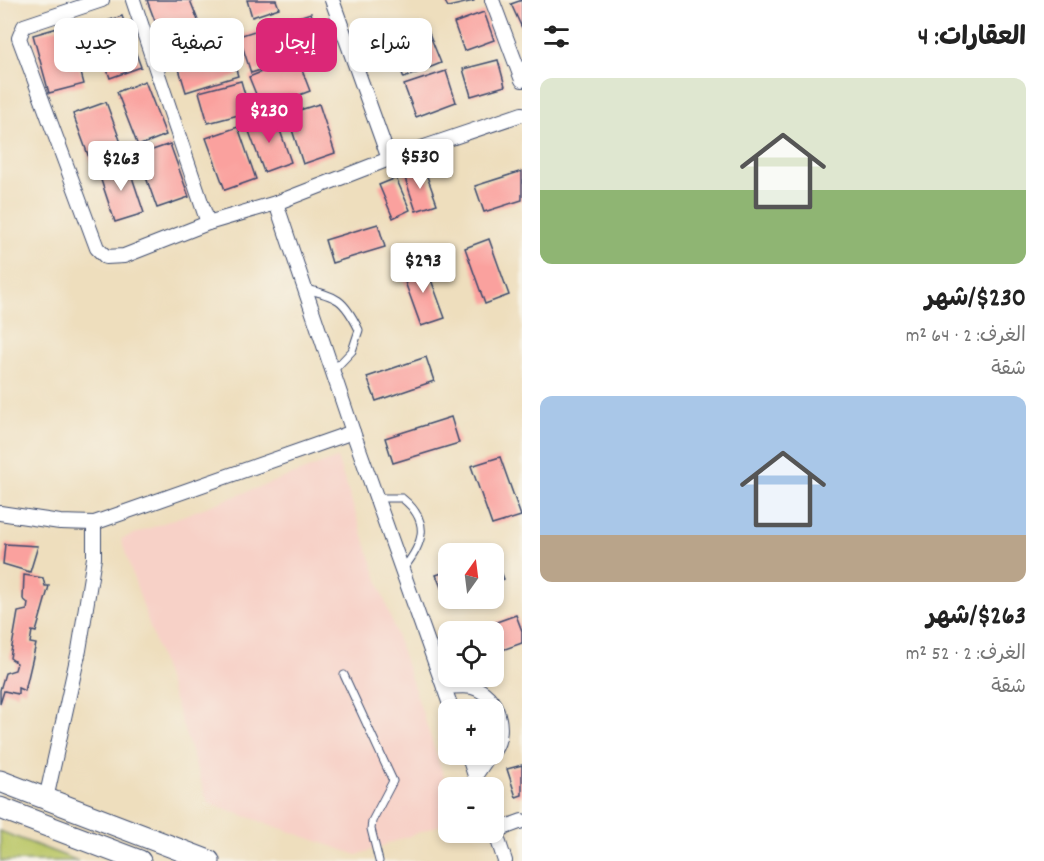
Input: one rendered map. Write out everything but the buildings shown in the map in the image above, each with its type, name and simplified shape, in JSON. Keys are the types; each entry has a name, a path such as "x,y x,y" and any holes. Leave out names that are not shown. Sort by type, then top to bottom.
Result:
{"main road":[{"path":"0,781 209,861"},
{"path":"0,808 140,861"}],"street":[{"path":"102,0 24,27 19,38 97,248 106,257 116,257 522,114"},
{"path":"133,0 208,223"},
{"path":"332,0 389,159"},
{"path":"492,0 522,80"},
{"path":"276,202 353,432 438,670"},
{"path":"0,513 60,522 94,524 353,432"},
{"path":"46,799 79,650 94,558 94,524"},
{"path":"444,687 448,699"},
{"path":"472,687 488,699"},
{"path":"504,827 522,821"},
{"path":"499,843 505,861"}],"lane":[{"path":"305,289 334,296 350,311 359,330 352,351 333,372"},
{"path":"378,498 402,498 415,508 419,517 421,540 418,551 403,569"},
{"path":"344,675 393,781 372,821 371,829 379,861"}],"shaded area":[{"path":"337,458 438,759 438,765 444,777 438,777 438,826 357,855 208,803 121,539"}],"green space":[{"path":"0,831 78,861 0,861"}]}
